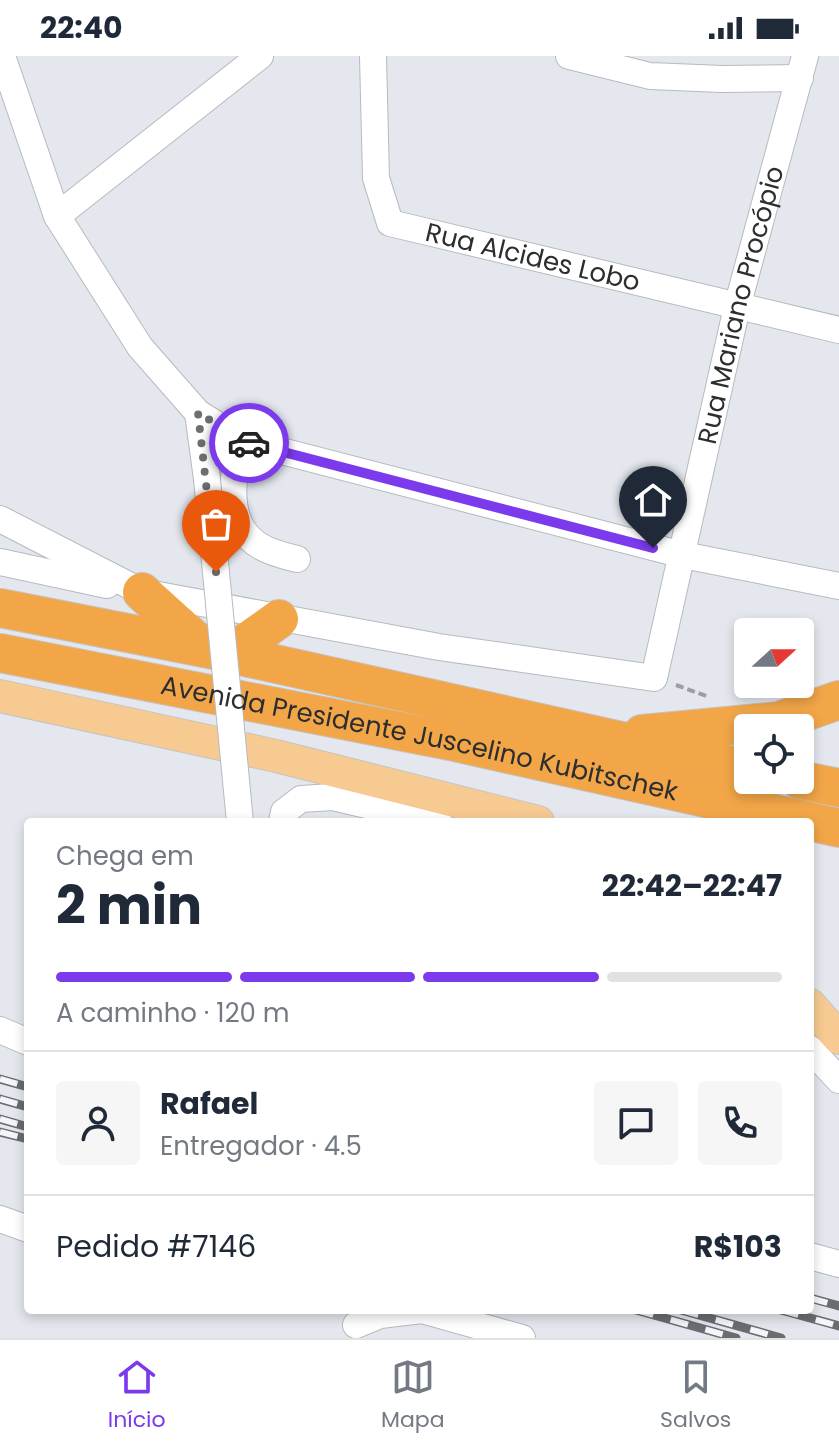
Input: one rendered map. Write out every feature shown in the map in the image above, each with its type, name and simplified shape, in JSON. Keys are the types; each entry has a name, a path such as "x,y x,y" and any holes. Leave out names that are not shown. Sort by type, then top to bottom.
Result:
{"highway":[{"path":"142,592 217,651 279,619"},
{"name":"Avenida Presidente Juscelino Kubitschek","path":"0,608 217,651 734,766"},
{"name":"Avenida Presidente Juscelino Kubitschek","path":"0,653 450,741 794,818"},
{"path":"605,738 779,721 839,700"},
{"path":"814,783 839,788"},
{"name":"Avenida Presidente Juscelino Kubitschek","path":"814,822 839,828"}],"main road":[{"name":"Avenida Presidente Juscelino Kubitschek","path":"0,696 276,756 522,818"},
{"path":"814,1010 839,1038"}],"street":[{"path":"2,56 57,216 140,347 198,413 243,441 683,555 839,586"},
{"path":"57,216 260,56"},
{"name":"Rua Alcides Lobo","path":"373,56 376,178 390,223 839,330"},
{"path":"569,56 650,76 722,79 803,67"},
{"name":"Rua Mariano Procópio","path":"279,619 439,647 654,678 737,307 803,67"},
{"path":"198,413 240,818"},
{"path":"243,441 236,460 233,483 236,516 247,536 261,547 297,559"},
{"path":"0,519 142,592"},
{"path":"0,562 279,619"},
{"path":"283,818 284,812 301,799 333,797 423,818"},
{"path":"436,818 467,804"},
{"path":"0,1030 24,1040"},
{"path":"814,1053 839,1080"},
{"path":"0,1219 24,1228"},
{"path":"814,1257 839,1264"},
{"path":"348,1324 388,1314"},
{"path":"436,1314 522,1338"}],"railway":[{"path":"0,1079 24,1086"},
{"path":"0,1099 24,1106"},
{"path":"0,1119 24,1126"},
{"path":"0,1132 24,1138"},
{"path":"814,1299 839,1306"},
{"path":"650,1314 736,1338"},
{"path":"695,1314 781,1338"},
{"path":"796,1314 839,1326"}],"way so far":[{"path":"216,572 198,413 249,443"}],"route":[{"path":"249,443 653,548"}]}
